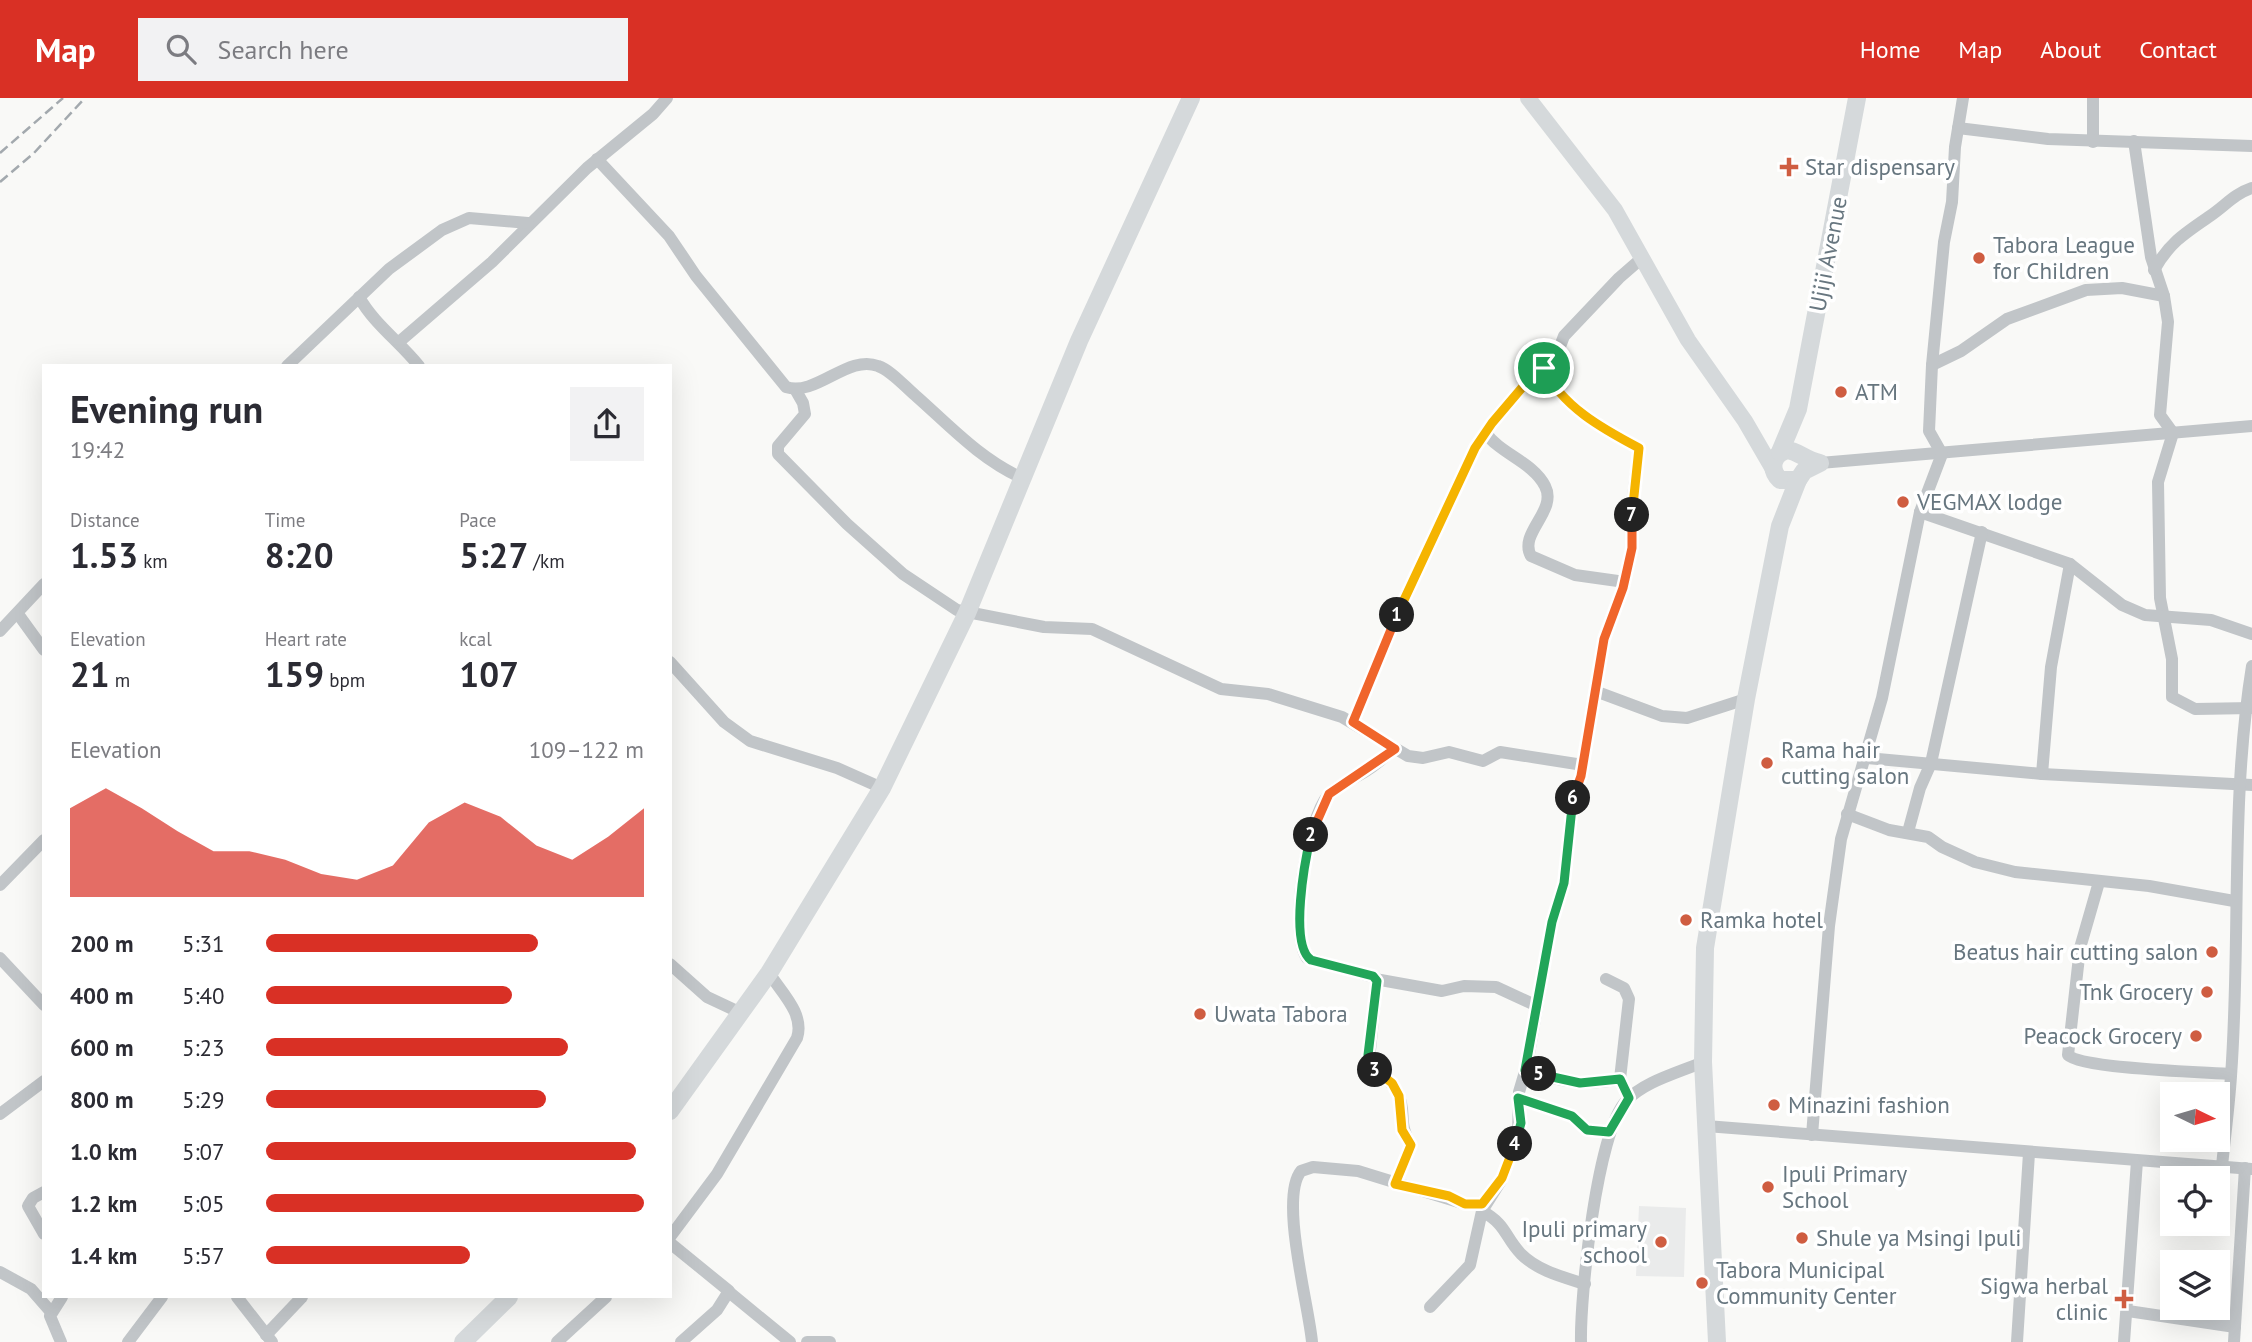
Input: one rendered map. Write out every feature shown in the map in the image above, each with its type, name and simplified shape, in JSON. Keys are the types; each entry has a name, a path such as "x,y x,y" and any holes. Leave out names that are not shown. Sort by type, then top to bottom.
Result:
{"highway":[{"path":"672,1108 769,974 882,788 967,614 1079,341 1191,98"},
{"name":"Ujiji Avenue","path":"1798,409 1857,98"},
{"path":"1717,1342 1703,1062 1705,948 1746,699 1780,526 1784,477 1775,458 1798,409"},
{"path":"1798,409 1800,455"},
{"path":"1780,452 1792,450 1803,459 1820,463"},
{"path":"1784,477 1820,463"},
{"path":"463,1342 508,1298"}],"main road":[{"path":"1528,98 1615,209 1688,340 1784,477"},
{"path":"1745,421 1780,452"}],"street":[{"path":"400,342 492,262 528,223 597,159 653,114 667,98"},
{"path":"1942,454 1929,431 1932,365 1944,243 1953,194 1963,98"},
{"path":"2092,98 2093,142"},
{"path":"1958,128 2093,142 2252,146"},
{"path":"2134,141 2154,271 2164,296 2168,322 2160,415 2174,433"},
{"path":"597,159 669,236 782,384 794,389 803,403 804,414 778,446 778,454 847,524 903,574 934,597 967,614 1000,616 1044,627 1092,629 1221,689 1268,694 1353,722 1395,749 1416,758 1449,751 1483,761 1500,752 1583,765"},
{"path":"2154,271 2165,250 2178,237 2210,216 2228,200 2252,188"},
{"path":"289,364 359,297 442,230 465,219 528,223"},
{"path":"1353,722 1429,544 1448,511 1485,432 1537,370 1557,358 1564,336 1619,278 1643,258"},
{"path":"1932,365 1961,351 2007,319 2086,290 2122,288 2164,296"},
{"path":"359,297 369,314 400,342 417,364"},
{"path":"347,309 369,314"},
{"path":"794,389 859,364 879,366 940,416 981,456 1022,478"},
{"path":"1430,1307 1469,1265 1484,1207 1502,1178 1518,1136 1521,1120 1518,1098 1552,922 1564,883 1572,800 1583,765 1606,631 1625,582 1632,548 1632,505 1639,448 1620,438 1557,393 1544,368"},
{"path":"1820,463 2252,426"},
{"path":"1485,432 1497,447 1537,474 1546,487 1547,505 1528,545 1531,556 1576,575 1625,582"},
{"path":"2174,433 2158,482 2162,615 2172,659 2174,700 2195,709 2248,708"},
{"path":"1812,1135 1829,926 1847,814 1867,758 1910,572 1920,512 1942,454"},
{"path":"1920,512 2070,564 2122,605 2144,615 2211,620 2252,634"},
{"path":"1908,832 1920,789 1931,763 1982,533"},
{"path":"2042,775 2052,656 2070,564"},
{"path":"0,631 42,586"},
{"path":"18,614 42,647"},
{"path":"672,664 724,722 750,741 837,768 882,788"},
{"path":"1706,1126 2222,1166 2231,1074 2234,901 2246,785 2252,666"},
{"path":"1595,691 1662,716 1686,718 1746,699"},
{"path":"1395,749 1325,799 1309,843 1300,904 1301,943 1307,958 1375,979 1441,992 1464,986 1496,988 1535,1005"},
{"path":"1867,758 2042,775 2246,785"},
{"path":"1847,814 1876,826 1928,837 1942,848 1975,862 2032,876 2149,886 2234,901"},
{"path":"0,885 42,842"},
{"path":"2099,882 2080,948 2068,1055 2078,1060 2135,1067 2231,1074"},
{"path":"0,958 42,1004"},
{"path":"672,966 707,997 741,1013"},
{"path":"672,1234 717,1174 797,1038 800,1026 794,1010 769,974"},
{"path":"1375,979 1377,993 1369,1060 1392,1083 1399,1096 1402,1130 1411,1145 1395,1184"},
{"path":"1606,979 1624,988 1629,999 1620,1079 1629,1098"},
{"path":"1581,1342 1585,1284 1609,1132 1629,1098 1640,1089 1703,1062"},
{"path":"1525,1070 1568,1082 1595,1083 1620,1079"},
{"path":"0,1114 42,1082"},
{"path":"1518,1098 1572,1116 1587,1130 1609,1132"},
{"path":"2017,1342 2029,1153"},
{"path":"2124,1342 2137,1161"},
{"path":"2230,1167 2248,1168 2246,1277 2234,1342"},
{"path":"1312,1342 1294,1225 1296,1178 1308,1168 1344,1168 1395,1184 1449,1196 1465,1204 1484,1207 1502,1223 1512,1243 1532,1264 1585,1284"},
{"path":"42,1193 33,1198 28,1206 42,1230"},
{"path":"672,1236 727,1287 729,1292 790,1342"},
{"path":"0,1272 31,1289 51,1312 61,1342"},
{"path":"681,1342 717,1310 729,1292"},
{"path":"51,1312 61,1298"},
{"path":"128,1342 161,1298"},
{"path":"238,1298 269,1339 301,1298"},
{"path":"557,1342 605,1298"},
{"path":"2128,1311 2235,1328"}],"shaded area":[{"name":"Ipuli primary school","path":"1639,1206 1686,1208 1684,1277 1636,1276"}],"railway":[{"path":"0,153 63,98"},
{"path":"0,182 34,153 85,98"}],"place":[{"name":"Star dispensary","path":"1789,167"},
{"name":"Tabora League for Children","path":"1979,258"},
{"name":"ATM","path":"1841,392"},
{"name":"VEGMAX lodge","path":"1903,502"},
{"name":"Rama hair cutting salon","path":"1767,763"},
{"name":"Ramka hotel","path":"1686,920"},
{"name":"Beatus hair cutting salon","path":"2212,952"},
{"name":"Tnk Grocery","path":"2207,992"},
{"name":"Uwata Tabora","path":"1200,1014"},
{"name":"Peacock Grocery","path":"2196,1036"},
{"name":"Minazini fashion","path":"1774,1105"},
{"name":"Ipuli Primary School","path":"1768,1187"},
{"name":"Shule ya Msingi Ipuli","path":"1802,1238"},
{"name":"Ipuli primary school","path":"1661,1242"},
{"name":"Tabora Municipal Community Center","path":"1702,1283"},
{"name":"Sigwa herbal clinic","path":"2124,1299"}],"route":[{"path":"1544,368 1557,393 1587,416 1639,448 1632,505 1632,548 1623,588 1604,639 1581,776 1572,800 1568,860 1562,894 1552,922 1525,1070 1568,1082 1595,1083 1620,1079 1629,1098 1609,1132 1587,1130 1572,1116 1518,1098 1521,1126 1502,1178 1486,1203 1471,1205 1449,1196 1416,1191 1395,1184 1406,1163 1411,1145 1403,1135 1399,1096 1392,1083 1374,1068 1369,1060 1377,981 1373,976 1307,958 1301,943 1300,904 1309,843 1325,799 1395,749 1353,722 1429,544 1461,485 1475,448 1485,432 1537,370 1544,368"}]}
